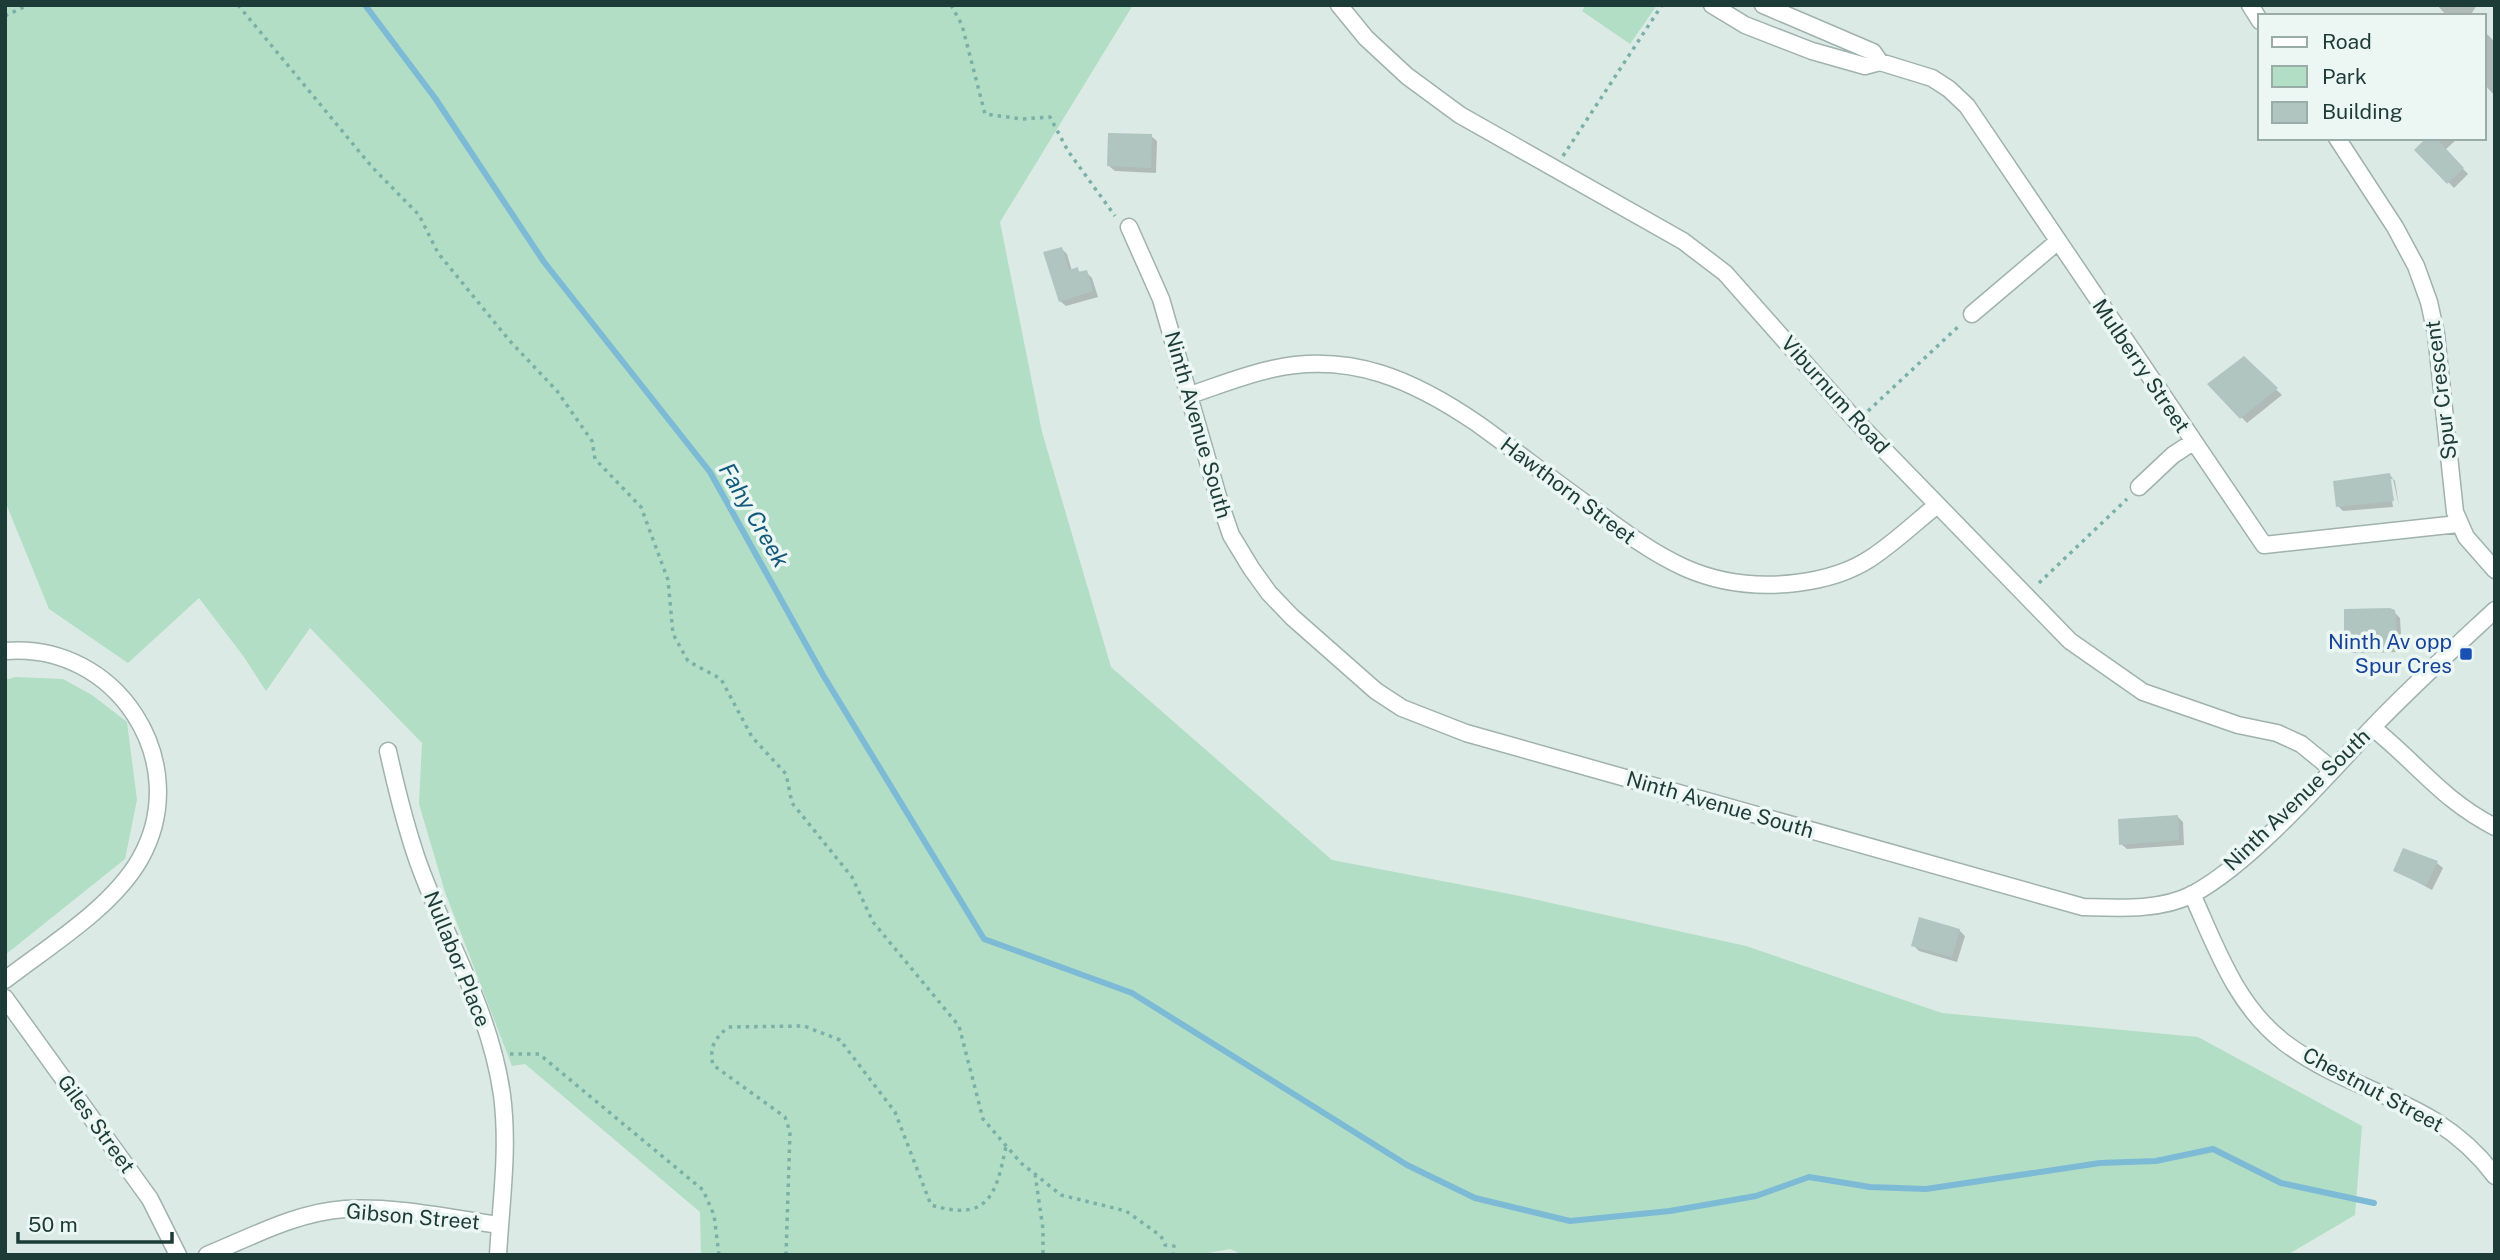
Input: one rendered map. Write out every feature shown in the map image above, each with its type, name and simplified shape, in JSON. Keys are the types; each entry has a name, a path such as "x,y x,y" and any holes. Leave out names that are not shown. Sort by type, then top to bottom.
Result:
{"street":[{"name":"Viburnum Road","path":"1339,5 1366,38 1407,76 1460,115 1684,241 1724,273 1857,422 2070,641 2143,692 2238,725 2277,733 2301,744 2333,770"},
{"name":"Mulberry Street","path":"1712,5 1745,25 1812,51 1865,66 1880,62 1932,78 1967,106 2264,545 2458,524"},
{"name":"Mulberry Street","path":"1763,5 1873,52 1880,62"},
{"name":"Spur Crescent","path":"2338,140 2395,227 2416,267 2429,302 2436,334 2458,524"},
{"name":"Ninth Avenue South","path":"1129,227 1161,299 1231,535 1269,593 1292,617 1376,691 1402,708 1466,733 2083,907 2155,906 2192,894 2236,863 2495,610"},
{"path":"1972,314 2057,242"},
{"name":"Hawthorn Street","path":"1190,395 1272,369 1306,364 1365,368 1392,375 1451,405 1651,553 1710,578 1743,585 1796,583 1840,573 1870,559 1937,505"},
{"path":"2139,487 2173,455 2193,442"},
{"path":"2458,524 2495,569"},
{"path":"5,651 47,652 75,661 98,674 133,711 147,735 158,787 158,811 150,836 126,879 108,899 5,981"},
{"path":"2373,728 2443,795 2466,812 2495,827"},
{"name":"Nullabor Place","path":"388,751 417,860 474,989 494,1057 505,1138 505,1182 498,1255"},
{"name":"Chestnut Street","path":"2192,894 2234,984 2277,1036 2317,1063 2429,1115 2476,1151 2495,1176"},
{"name":"Giles Street","path":"5,998 150,1199 178,1255"},
{"name":"Gibson Street","path":"207,1255 284,1224 343,1209 376,1210 500,1225"}],"path":[{"path":"5,16 28,5"},
{"path":"238,5 372,167 419,215 438,253 509,340 557,391 592,441 595,458 641,507 668,580 673,634 688,661 721,679 752,737 786,774 792,803 852,877 873,922 959,1027 983,1119 1006,1146 1061,1195 1126,1211 1161,1236 1165,1245 1174,1246 1173,1255"},
{"path":"951,5 961,24 985,114 1022,119 1051,117 1087,178 1114,215 1129,227"},
{"path":"1554,170 1662,5"},
{"path":"1857,422 1972,314"},
{"path":"2027,594 2139,487"},
{"path":"786,1255 790,1132 785,1117 713,1065 710,1052 714,1041 729,1027 804,1026 840,1040 895,1112 931,1205 957,1213 978,1208 998,1185 1006,1146"},
{"path":"494,1057 529,1052 539,1054 703,1190 714,1215 719,1255"},
{"path":"1035,1174 1043,1229 1043,1255"}],"green space":[{"path":"5,5 1133,5 1000,222 1042,432 1111,667 1332,860 1515,895 1746,946 1942,1013 2198,1037 2362,1126 2355,1215 2287,1255 1243,1255 1230,1249 1197,1255 701,1255 700,1212 525,1064 512,1066 445,892 419,804 422,743 310,628 266,691 199,598 128,663 49,609 5,501"},
{"path":"1586,5 1657,5 1630,44 1582,11"},
{"path":"15,677 63,679 92,695 127,722 137,800 125,859 5,955 5,680"}],"building":[{"path":"1108,133 1152,134 1151,168 1107,166"},
{"path":"2424,140 2438,140 2464,168 2447,184 2414,150"},
{"path":"1062,247 1069,270 1078,267 1079,272 1087,270 1093,291 1059,302 1043,252"},
{"path":"2244,356 2278,388 2240,419 2207,384"},
{"path":"2390,473 2394,501 2336,507 2333,481"},
{"path":"2344,609 2395,610 2398,647 2344,648"},
{"path":"2178,815 2179,840 2119,845 2118,819"},
{"path":"2403,848 2438,861 2426,886 2393,871"},
{"path":"1919,917 1960,929 1952,957 1911,946"}],"waterway":[{"name":"Fahy Creek","path":"365,5 435,98 544,262 710,472 823,675 984,939 1132,993 1407,1165 1475,1198 1570,1221 1670,1211 1756,1196 1809,1177 1870,1187 1926,1189 2100,1163 2156,1161 2213,1149 2281,1183 2374,1203"}],"place":[{"name":"Ninth Av opp Spur Cres","path":"2466,654"}]}
